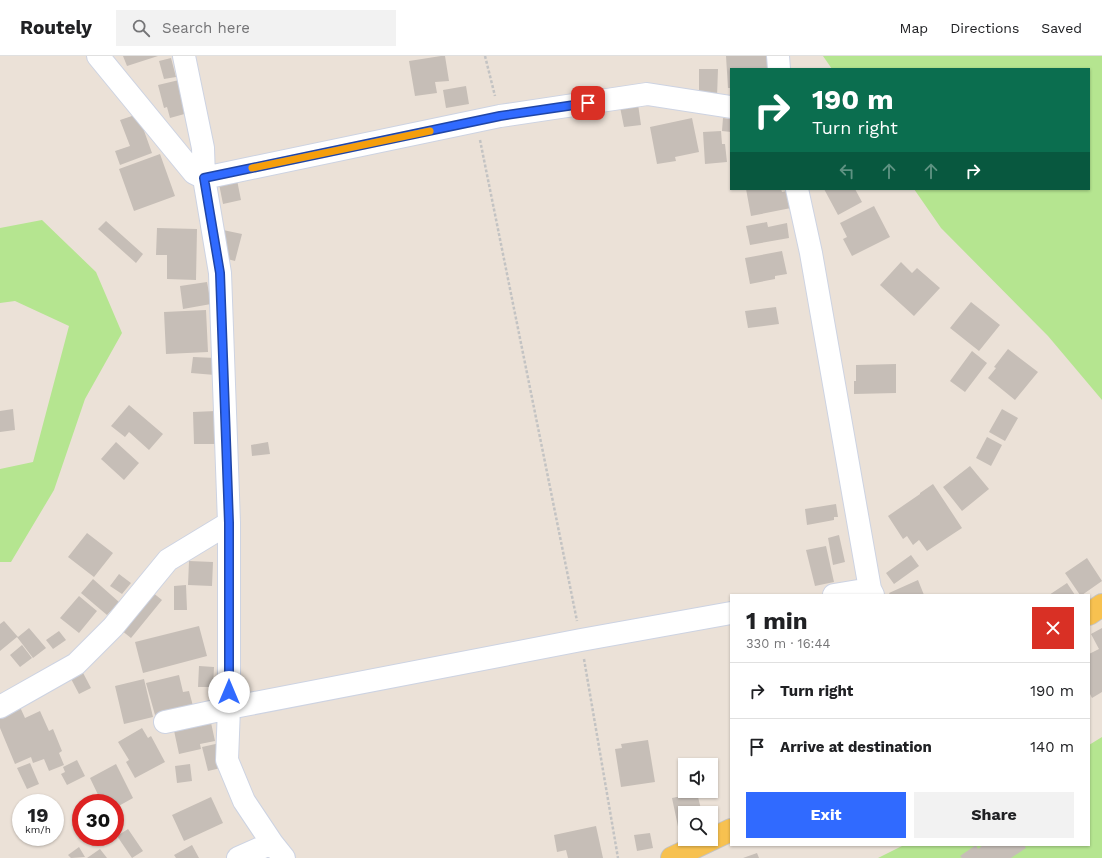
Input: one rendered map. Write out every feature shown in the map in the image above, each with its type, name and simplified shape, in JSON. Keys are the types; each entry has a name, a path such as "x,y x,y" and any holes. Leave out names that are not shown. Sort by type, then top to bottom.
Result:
{"main road":[{"path":"1090,613 1102,605"},
{"path":"672,858 730,830"}],"street":[{"path":"98,56 194,173 204,178 500,116 647,94 730,107"},
{"path":"184,56 203,148 204,178 220,273 229,523 229,708 227,760 244,801 278,850 238,858"},
{"path":"778,56 779,68"},
{"path":"797,190 811,253 871,592 846,594"},
{"path":"0,707 76,664 113,626 168,560 229,523"},
{"path":"165,722 229,708 581,640 730,613"}],"path":[{"path":"485,56 500,116"},
{"path":"477,122 581,640 618,858"}],"green space":[{"path":"823,56 1102,56 1102,400 1048,336 941,228 915,190 1090,190 1090,68 831,68"},
{"path":"42,220 96,272 122,333 85,399 54,490 11,562 0,562 0,469 33,462 69,326 15,301 0,303 0,228"},
{"path":"1102,737 1102,858 878,858 902,846 1090,846 1090,744"}],"building":[{"path":"123,56 158,56 127,66"},
{"path":"445,56 449,81 435,82 437,93 415,96 409,61"},
{"path":"726,56 768,56 769,68 730,68 730,88 728,88"},
{"path":"171,58 176,77 164,79 159,61"},
{"path":"699,69 718,69 717,97 699,96"},
{"path":"179,80 188,113 170,118 167,107 164,108 158,85"},
{"path":"466,86 469,104 446,108 443,90"},
{"path":"638,104 641,125 624,127 620,107"},
{"path":"138,114 152,153 120,165 115,151 130,146 120,120"},
{"path":"692,118 699,152 675,157 676,161 657,164 650,127"},
{"path":"723,118 730,119 730,132 722,131"},
{"path":"721,131 722,144 725,144 727,162 705,164 703,132"},
{"path":"160,154 175,196 134,211 119,169"},
{"path":"237,180 241,200 223,204 219,184"},
{"path":"746,190 788,191 791,208 751,216"},
{"path":"825,190 856,190 862,202 838,215"},
{"path":"874,206 890,237 852,256 843,239 847,237 840,223"},
{"path":"106,221 143,254 136,263 98,229"},
{"path":"767,222 768,227 787,223 789,238 750,245 746,226"},
{"path":"157,228 197,229 196,280 167,279 167,255 156,255"},
{"path":"223,230 242,234 235,261 220,257"},
{"path":"782,251 787,274 775,276 775,279 750,284 745,258"},
{"path":"901,262 912,273 917,268 940,288 914,316 880,285"},
{"path":"207,282 211,304 183,309 180,286"},
{"path":"971,302 1000,325 979,351 950,328"},
{"path":"776,307 779,324 748,328 745,311"},
{"path":"206,310 208,352 166,354 164,312"},
{"path":"1008,349 1038,372 1015,400 988,378 996,368 994,367"},
{"path":"972,351 987,363 965,392 950,381"},
{"path":"193,357 216,358 215,375 191,373"},
{"path":"896,364 896,393 854,394 856,365"},
{"path":"129,405 163,434 149,450 129,432 125,437 111,426"},
{"path":"13,409 15,430 0,432 0,411"},
{"path":"1002,409 1018,418 1005,441 989,432"},
{"path":"216,411 217,444 194,444 193,412"},
{"path":"987,437 1002,445 991,466 976,458"},
{"path":"116,442 139,463 124,480 101,459"},
{"path":"268,442 270,454 252,456 251,445"},
{"path":"970,466 989,489 962,511 943,487"},
{"path":"933,484 962,528 927,551 919,540 913,545 907,536 903,539 888,516"},
{"path":"836,504 838,517 834,517 834,520 807,525 805,509"},
{"path":"87,533 113,553 94,577 68,557"},
{"path":"839,535 845,562 833,565 828,538"},
{"path":"826,546 834,582 815,586 806,550"},
{"path":"911,555 919,566 894,584 886,573"},
{"path":"1087,558 1102,581 1083,594 1079,594 1065,573"},
{"path":"189,561 213,562 212,586 188,585"},
{"path":"119,574 131,583 122,594 110,586"},
{"path":"93,579 119,602 107,615 81,593"},
{"path":"918,580 924,594 890,594"},
{"path":"1067,583 1074,594 1050,594"},
{"path":"186,585 187,610 174,610 174,586"},
{"path":"152,592 162,600 131,638 121,630"},
{"path":"79,596 97,611 79,633 60,618"},
{"path":"4,621 18,637 29,628 46,648 33,658 17,637 0,651 0,624"},
{"path":"199,626 207,656 143,673 135,642"},
{"path":"1102,628 1102,692 1092,698 1090,694 1090,654 1099,649 1091,634"},
{"path":"59,631 66,640 53,649 46,640"},
{"path":"22,645 32,658 20,667 10,655"},
{"path":"199,666 214,667 213,687 198,687"},
{"path":"81,669 91,688 79,694 69,675"},
{"path":"179,675 183,692 189,691 193,706 155,715 146,683"},
{"path":"144,679 153,717 124,724 115,686"},
{"path":"20,707 25,718 40,711 49,731 53,729 62,751 59,753 64,765 49,771 44,759 33,763 31,757 15,764 0,728 0,715"},
{"path":"210,718 215,741 200,744 201,749 179,754 173,726"},
{"path":"142,728 148,738 151,736 165,762 135,778 126,762 129,760 118,742"},
{"path":"648,740 655,782 621,787 615,749 622,748 621,744"},
{"path":"220,743 225,767 208,771 202,747"},
{"path":"77,760 85,776 67,785 61,774 65,772 63,767"},
{"path":"30,763 39,784 27,789 17,768"},
{"path":"116,764 133,798 124,803 124,794 98,794 90,778"},
{"path":"190,764 192,781 177,783 175,766"},
{"path":"211,797 223,823 184,841 172,815"},
{"path":"678,797 698,798 700,806 678,806 678,826 672,798"},
{"path":"596,826 603,858 568,858 566,850 557,852 554,835"},
{"path":"128,829 143,851 132,858 124,846 124,832"},
{"path":"650,833 653,848 637,851 634,835"},
{"path":"192,845 199,858 176,858 174,855"},
{"path":"975,846 976,846 978,849 982,846 1025,846 1026,848 1011,858 962,858 960,856"},
{"path":"79,847 85,857 71,858 68,855"},
{"path":"100,849 107,858 87,858"},
{"path":"757,853 759,858 743,858"}],"slow traffic":[{"path":"252,168 430,131"}],"route":[{"path":"229,692 229,523 220,273 204,178 500,116 588,103"}]}
